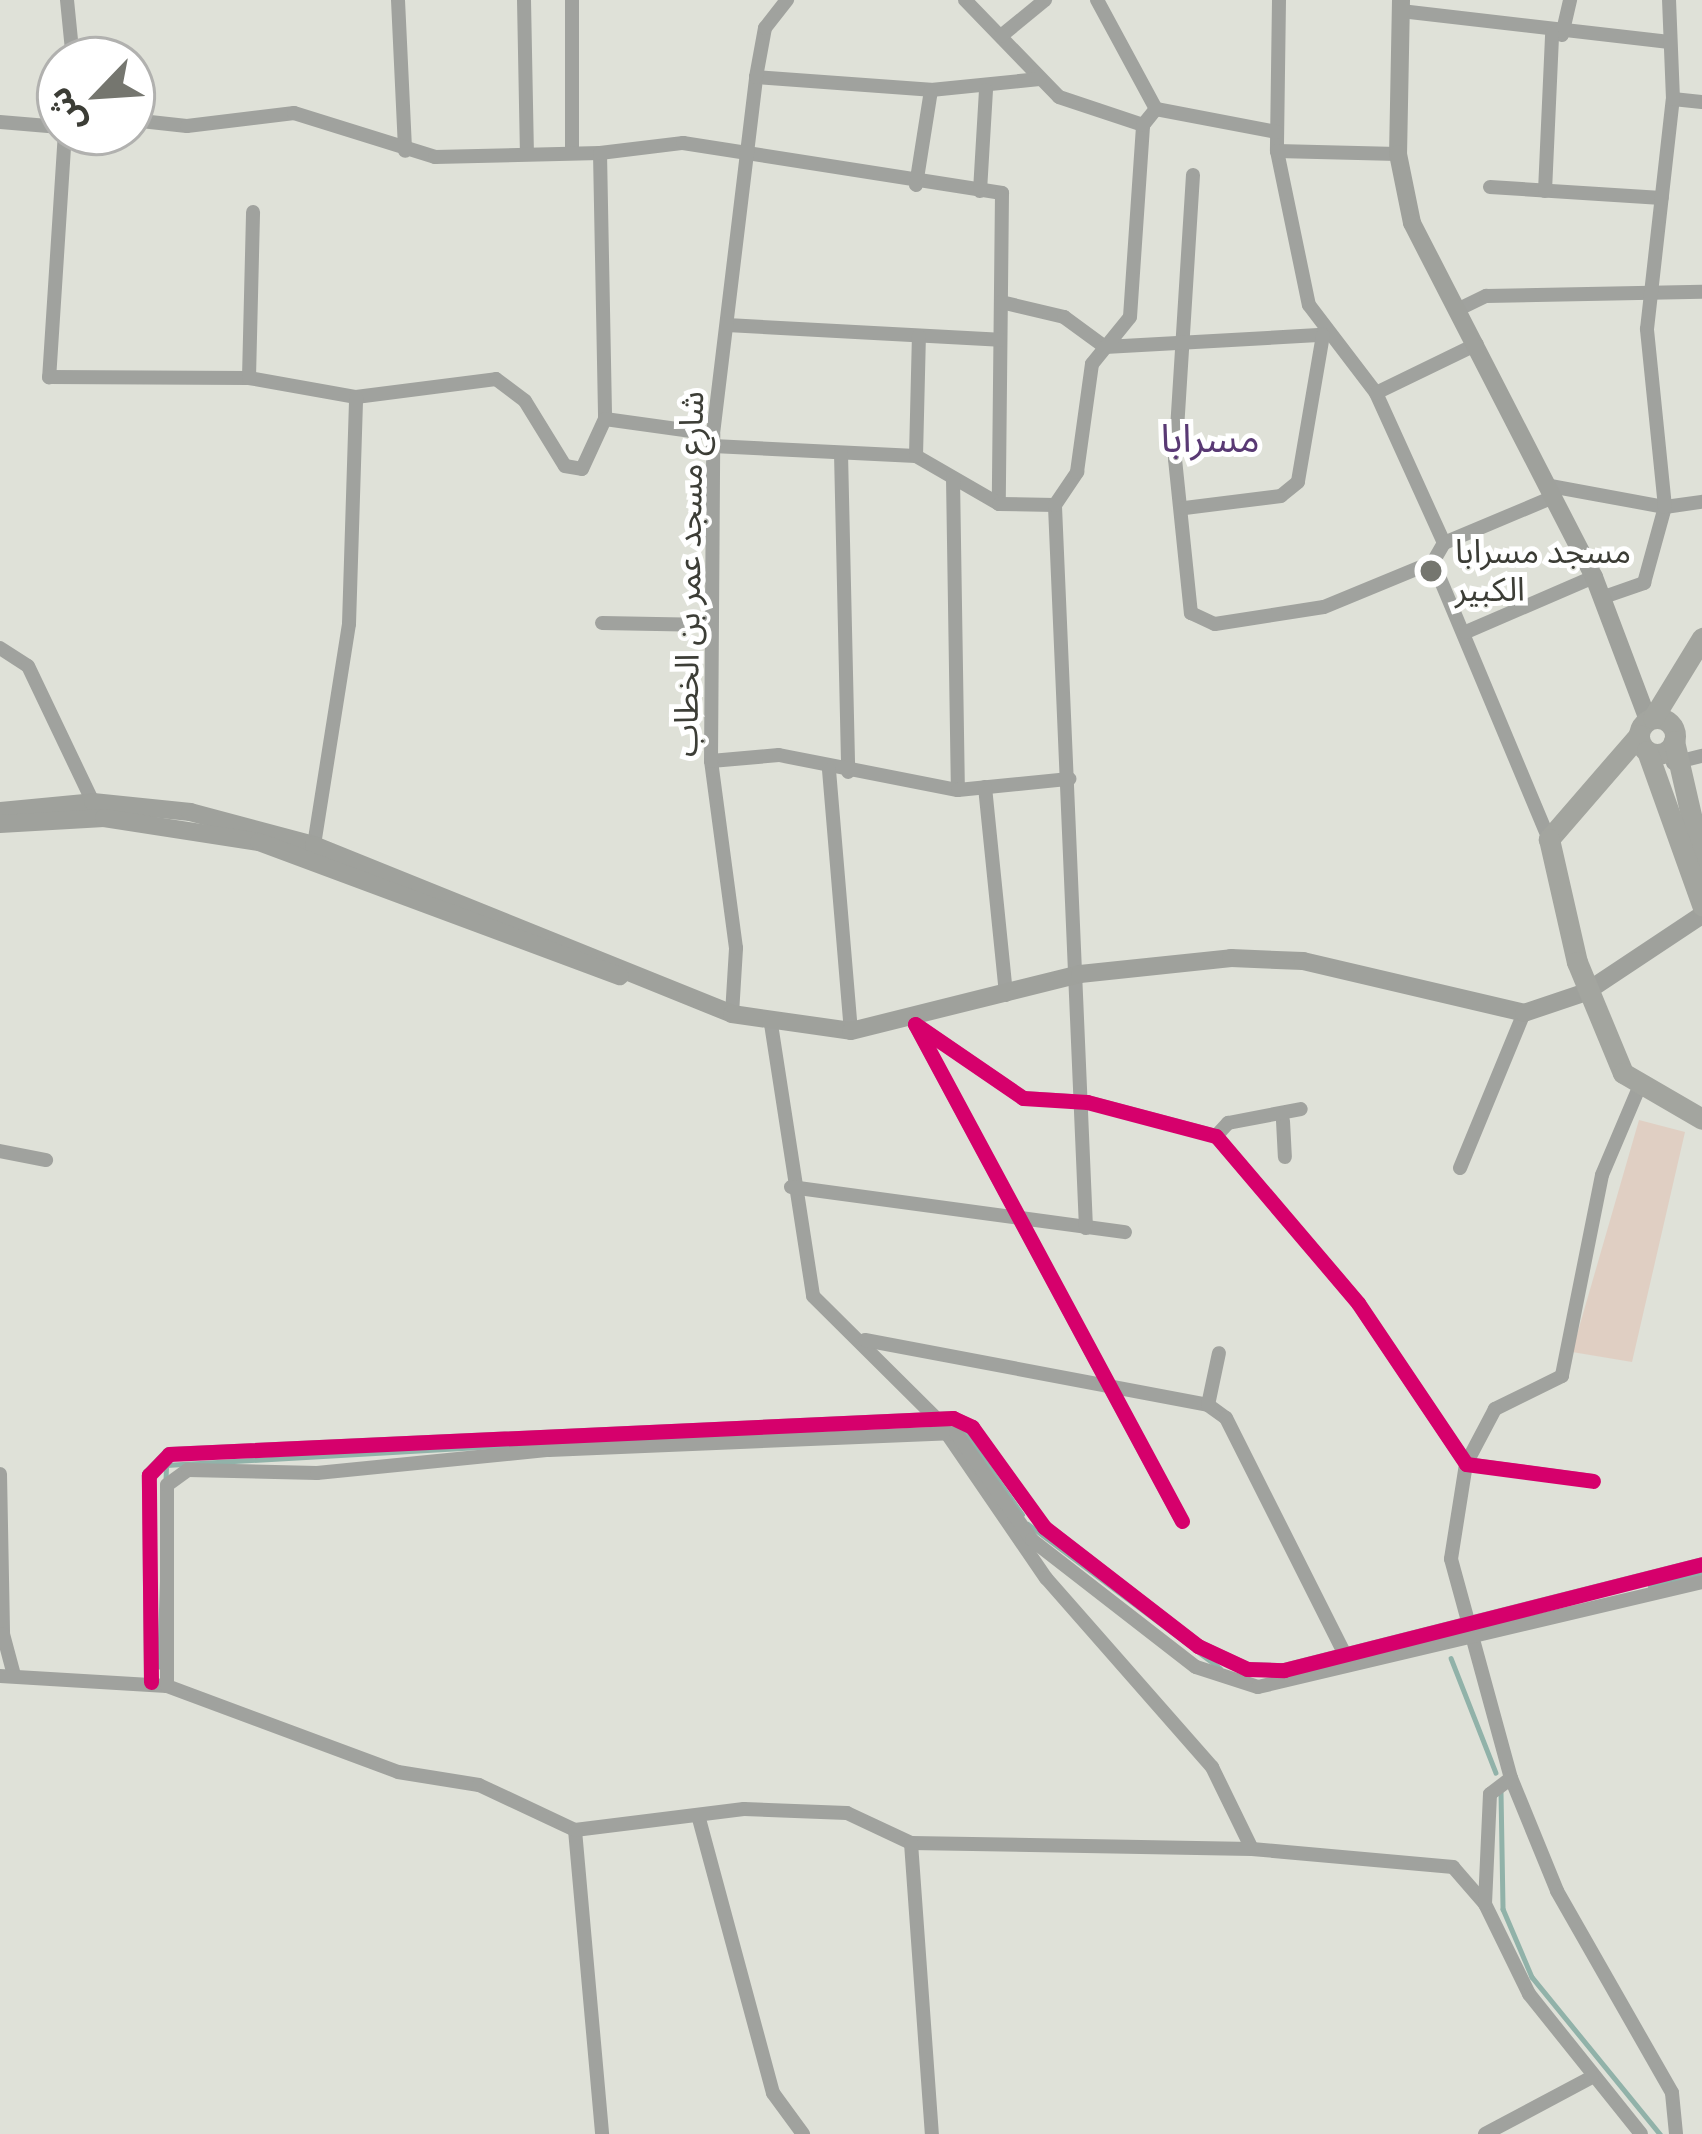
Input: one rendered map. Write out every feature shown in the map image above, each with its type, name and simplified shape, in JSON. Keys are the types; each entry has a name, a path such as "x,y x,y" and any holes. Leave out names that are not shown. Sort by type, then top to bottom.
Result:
{"main road":[{"path":"1401,5 1398,154 1412,223 1461,308 1594,577 1702,905"},
{"path":"1702,638 1647,731 1550,839 1586,992 1638,1090 1702,1119"},
{"path":"1647,731 1670,724 1702,863"},
{"path":"1647,731 1674,752"},
{"path":"0,811 93,802 314,845 636,978"},
{"path":"0,824 104,818 259,842 732,1014 771,1024 851,1031 915,1024 1081,974 1304,961 1524,1013 1586,992 1702,915"}],"street":[{"path":"67,0 71,36"},
{"path":"398,0 405,151"},
{"path":"524,0 527,152"},
{"path":"572,0 572,153"},
{"name":"شارع مسجد عمر بن الخطاب","path":"732,1014 736,948 711,761 713,440 756,76 765,28 787,0"},
{"path":"965,0 1039,80 1144,125"},
{"path":"1001,37 1045,0"},
{"path":"1097,0 1156,109"},
{"path":"1185,508 1281,496 1298,482 1323,334 1276,151 1279,0"},
{"path":"1545,190 1557,35 1570,0"},
{"path":"1601,598 1644,583 1666,507 1653,300 1673,99 1667,42 1669,0"},
{"path":"1401,5 1557,35 1667,42"},
{"path":"756,76 931,90 986,90 1039,80"},
{"path":"916,185 931,90"},
{"path":"980,191 986,90"},
{"path":"1673,99 1702,102"},
{"path":"1086,1228 1087,1102 1054,505 1077,472 1092,364 1130,317 1144,125 1156,109"},
{"path":"1156,109 1277,132"},
{"path":"156,123 187,126 294,113 405,151 572,153 683,143 745,160 1002,193 999,504"},
{"path":"0,122 36,126"},
{"path":"1276,151 1398,154"},
{"path":"61,156 49,376 249,378 356,397 496,379 525,401 565,466 582,469 604,419 600,152"},
{"path":"1193,175 1175,459 1185,508 1180,581 1191,614 1215,624 1324,608 1433,562 1444,543 1548,491 1666,507 1702,502"},
{"path":"1490,187 1662,198"},
{"path":"249,378 253,212"},
{"path":"1461,308 1486,296 1653,300 1702,292"},
{"path":"1001,302 1064,317 1105,347 1323,334"},
{"path":"727,325 1000,340"},
{"path":"1323,334 1376,393 1444,543"},
{"path":"916,456 919,336"},
{"path":"1376,393 1477,344"},
{"path":"314,845 349,624 356,397"},
{"path":"604,419 713,440 916,456 999,504 1054,505"},
{"path":"842,453 848,772"},
{"path":"953,478 958,790"},
{"path":"1433,562 1550,839"},
{"path":"1466,632 1594,577"},
{"path":"602,623 711,626"},
{"path":"0,648 28,666 93,802"},
{"path":"1674,752 1702,756"},
{"path":"711,761 779,755 829,770 958,790 1069,779"},
{"path":"829,770 851,1031"},
{"path":"985,788 1006,995"},
{"path":"1460,1168 1524,1013"},
{"path":"771,1024 790,1187 813,1297 865,1340 937,1419 1046,1577 1212,1767 1252,1849"},
{"path":"915,1024 1023,1098 1087,1102 1216,1136 1358,1303 1466,1464 1593,1481"},
{"path":"915,1024 1030,1226 1182,1521"},
{"path":"1638,1090 1597,1195 1562,1376 1512,1392 1466,1464 1451,1559 1466,1632 1511,1778 1557,1891 1672,2093 1676,2134"},
{"path":"1216,1136 1228,1123 1283,1120 1300,1109"},
{"path":"1283,1120 1285,1156"},
{"path":"0,1151 46,1160"},
{"path":"790,1187 1030,1226 1125,1232"},
{"path":"865,1340 1208,1405 1226,1418 1345,1655"},
{"path":"1208,1405 1219,1353"},
{"path":"151,1682 149,1475 158,1458 937,1419 972,1427 1044,1527 1215,1658 1284,1670 1702,1582"},
{"path":"167,1686 167,1485 179,1472 317,1473 549,1442 947,1434 963,1438 1032,1540 1210,1675 1294,1686 1702,1564"},
{"path":"0,1474 7,1676 167,1686 398,1772 479,1785 575,1830 698,1815 847,1813 911,1843 1252,1849 1453,1867 1485,1904 1517,1975 1641,2134"},
{"path":"1485,1904 1490,1794 1511,1778"},
{"path":"698,1815 773,2093 803,2134"},
{"path":"575,1830 602,2134"},
{"path":"911,1843 932,2134"},
{"path":"1485,2134 1592,2077"}],"shaded area":[{"path":"1639,1120 1685,1132 1632,1362 1572,1352"}],"waterway":[{"path":"963,1430 1022,1514"},
{"path":"719,1435 821,1432"},
{"path":"159,1667 166,1465 528,1444"},
{"path":"1028,1524 1220,1668"},
{"path":"1650,1587 1702,1572"},
{"path":"1451,1658 1496,1773"},
{"path":"1501,1792 1503,1909 1532,1977 1660,2134"}],"cycle path":[{"path":"1182,1521 915,1024 1023,1098 1087,1102 1216,1136 1358,1303 1466,1464 1593,1481"},
{"path":"151,1682 149,1475 169,1454 953,1418 972,1427 1044,1527 1198,1646 1247,1669 1284,1670 1702,1564"}],"place":[{"name":"مسجد مسرابا الكبير","path":"1431,571"}],"district":[{"name":"مسرابا","path":"1210,439"}]}
